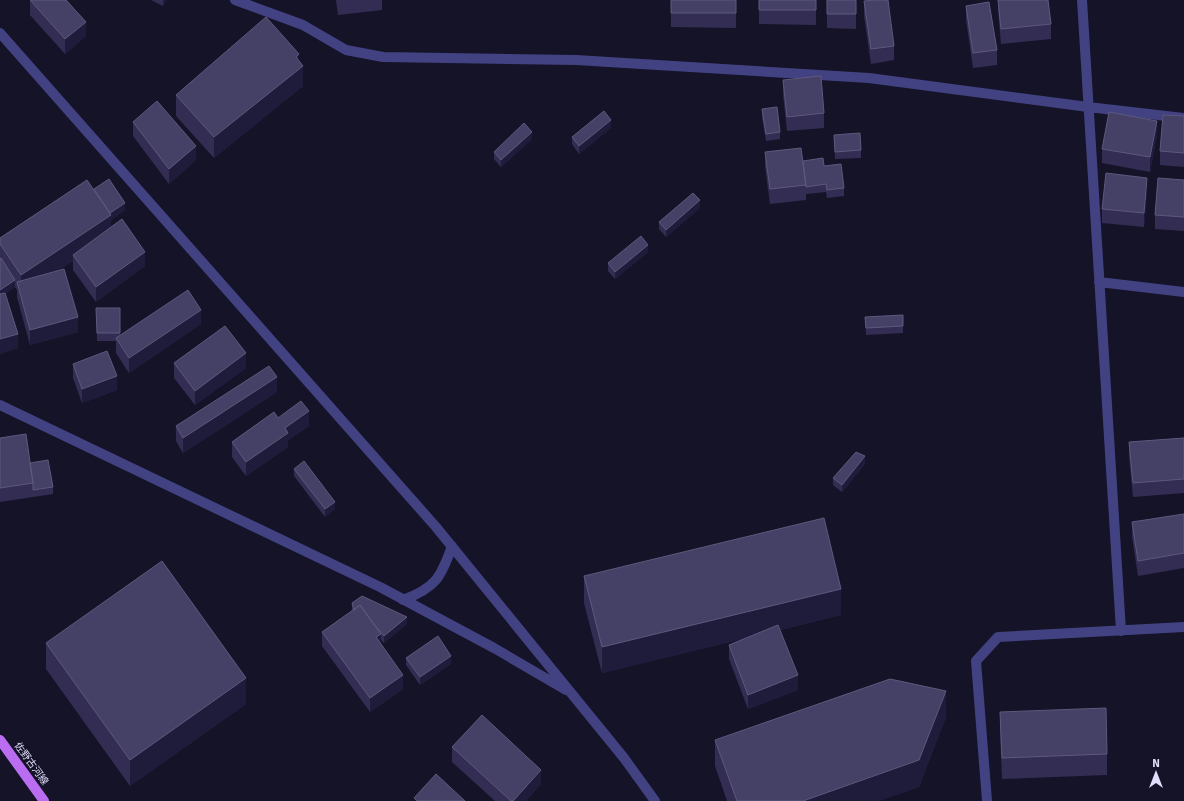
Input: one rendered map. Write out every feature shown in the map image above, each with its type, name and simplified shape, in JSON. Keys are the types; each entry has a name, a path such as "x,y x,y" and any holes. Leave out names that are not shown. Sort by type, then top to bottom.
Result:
{"main road":[{"name":"佐野古河線","path":"0,740 44,801"}],"street":[{"path":"235,0 303,25 346,50 383,57 576,60 869,78 1184,118"},
{"path":"1082,0 1121,631"},
{"path":"0,33 452,546 624,758 655,801"},
{"path":"1099,282 1184,292"},
{"path":"0,405 380,587 494,648 571,693"},
{"path":"403,600 423,592 438,579 445,566 452,546"},
{"path":"987,801 976,661 998,637 1184,627"}],"building":[{"path":"30,0 66,0 86,22 65,39"},
{"path":"671,0 736,0 736,13 671,13"},
{"path":"759,0 816,0 816,10 759,10"},
{"path":"827,0 856,0 856,14 827,14"},
{"path":"888,0 894,46 871,49 864,1"},
{"path":"998,0 1048,0 1051,24 1001,29"},
{"path":"989,2 997,50 973,53 966,6"},
{"path":"266,17 299,54 296,57 303,66 214,137 176,95"},
{"path":"821,76 824,113 787,117 783,80"},
{"path":"157,101 196,146 169,169 133,122"},
{"path":"777,107 780,132 766,134 762,109"},
{"path":"604,111 611,120 579,146 572,137"},
{"path":"1109,112 1157,121 1150,157 1102,149"},
{"path":"1163,115 1184,116 1184,153 1160,151"},
{"path":"524,123 532,132 501,160 494,152"},
{"path":"860,133 861,150 835,152 834,135"},
{"path":"801,148 806,185 770,189 765,152"},
{"path":"823,158 824,166 841,164 844,188 827,190 826,184 806,187 803,161"},
{"path":"1106,173 1147,178 1144,213 1102,209"},
{"path":"1158,178 1184,180 1184,217 1155,215"},
{"path":"109,179 125,203 110,213 94,189"},
{"path":"87,180 111,215 21,275 0,244 0,238"},
{"path":"693,193 700,200 666,230 659,222"},
{"path":"122,219 145,252 96,287 73,255"},
{"path":"641,236 648,245 615,272 608,263"},
{"path":"1,258 15,280 0,290 0,259"},
{"path":"64,269 78,317 30,330 17,282"},
{"path":"188,290 201,310 129,358 116,338"},
{"path":"5,293 18,334 0,339 0,294"},
{"path":"96,308 120,308 120,333 97,333"},
{"path":"903,315 903,326 866,328 865,317"},
{"path":"225,326 246,353 195,391 174,363"},
{"path":"107,351 117,376 82,389 73,364"},
{"path":"269,366 277,377 183,438 176,426"},
{"path":"301,401 309,411 285,428 288,433 246,462 232,442 274,412 278,418"},
{"path":"26,434 33,483 0,488 0,438"},
{"path":"1184,438 1184,479 1133,483 1129,442"},
{"path":"856,452 865,456 842,485 833,478"},
{"path":"48,460 53,487 33,490 30,463"},
{"path":"304,461 335,502 325,509 294,469"},
{"path":"1184,514 1184,553 1138,561 1132,522"},
{"path":"824,518 841,589 602,647 584,576"},
{"path":"162,561 246,678 130,760 46,643"},
{"path":"362,596 407,617 384,636 360,605 354,610 352,603"},
{"path":"360,605 381,634 376,637 403,675 370,698 322,632"},
{"path":"778,625 798,675 748,695 729,645"},
{"path":"438,636 451,656 420,677 406,658"},
{"path":"890,679 946,691 919,760 803,801 737,801 715,740"},
{"path":"1106,708 1107,754 1002,758 1000,712"},
{"path":"482,715 541,770 513,801 511,801 452,747"},
{"path":"436,774 465,801 417,801 414,798"}]}
